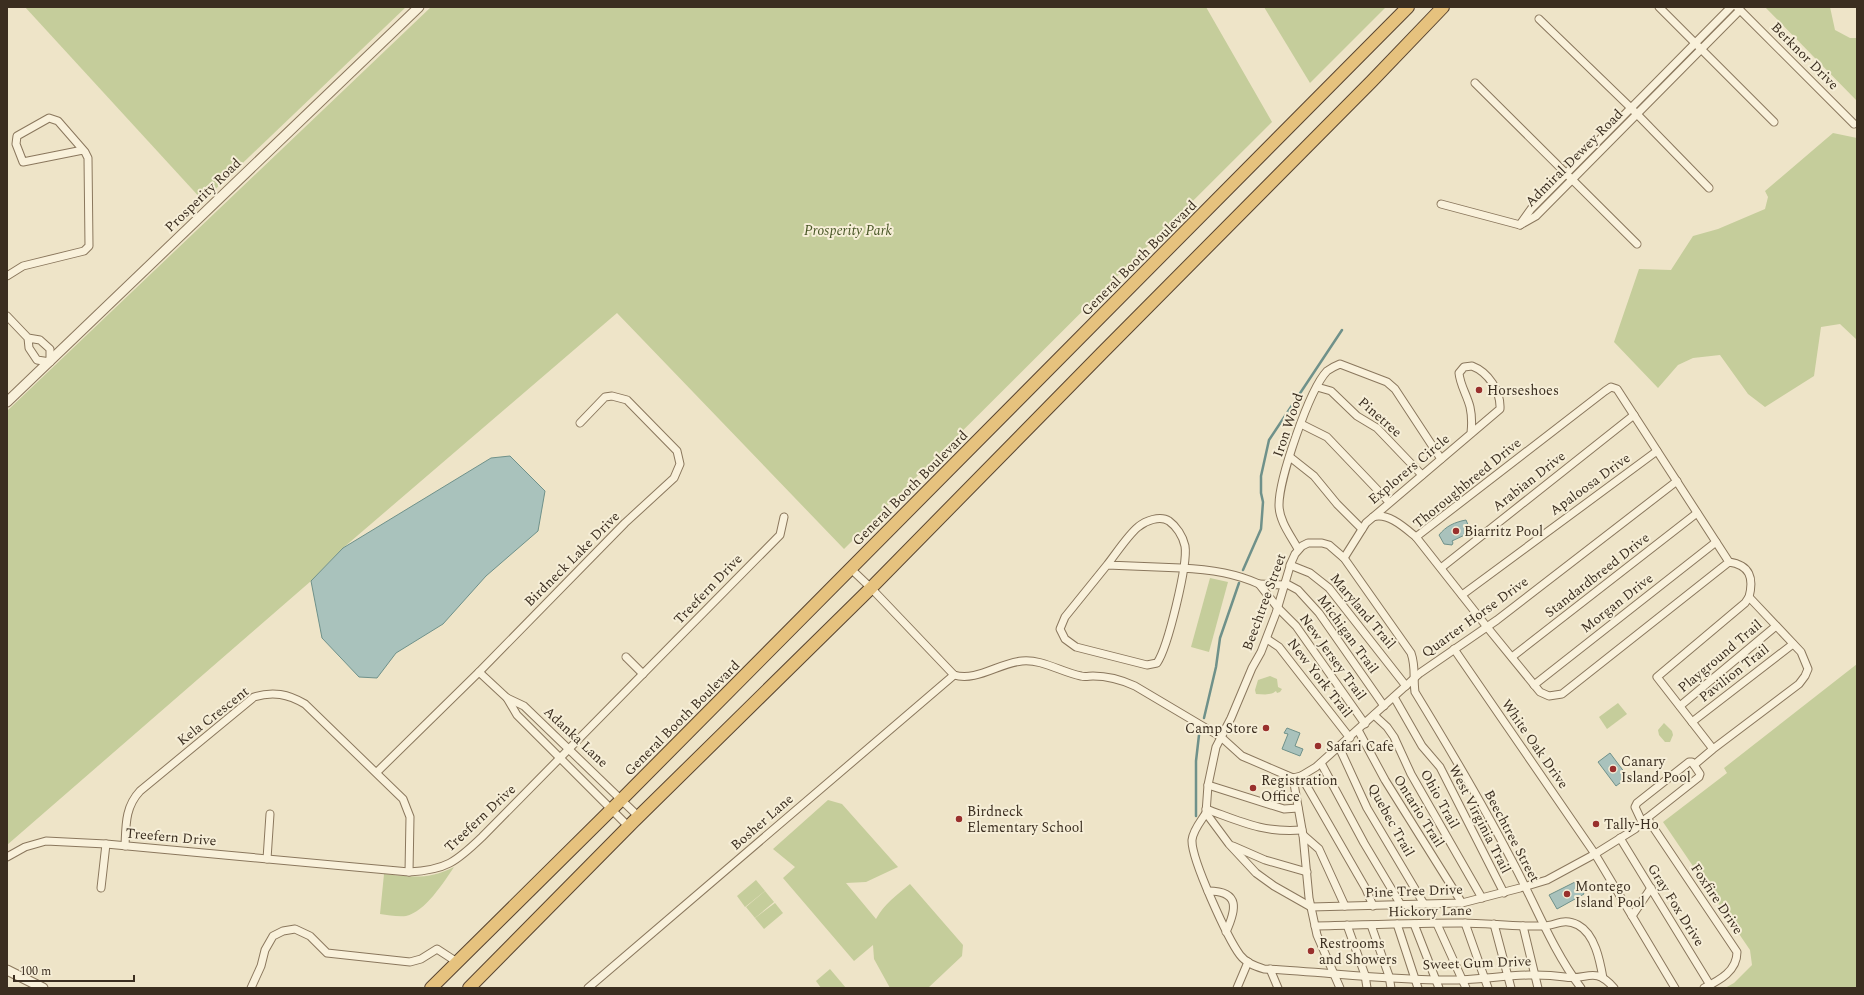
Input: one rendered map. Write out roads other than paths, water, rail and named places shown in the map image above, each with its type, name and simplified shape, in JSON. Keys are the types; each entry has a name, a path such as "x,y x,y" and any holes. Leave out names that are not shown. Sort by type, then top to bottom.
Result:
{"highway":[{"name":"General Booth Boulevard","path":"431,988 612,810 1408,7"},
{"path":"469,988 629,826 871,588 1366,87 1443,7"}],"street":[{"name":"Prosperity Road","path":"7,402 419,7"},
{"path":"1659,7 1774,122"},
{"name":"Admiral Dewey Road","path":"1520,225 1531,209 1731,7"},
{"name":"Admiral Dewey Road","path":"1520,225 1536,216 1701,49 1739,8"},
{"name":"Berknor Drive","path":"1739,8 1854,124"},
{"path":"1539,19 1631,108 1709,188"},
{"path":"1475,83 1637,244"},
{"path":"7,276 23,266 84,251 89,246 88,158 83,150 53,118 49,118 18,136 16,140 23,162 83,150"},
{"path":"1441,204 1520,225"},
{"path":"7,316 28,338 40,340 50,349 50,362 37,360 29,348 28,338"},
{"name":"Iron Wood","path":"1298,549 1280,516 1280,496 1290,457 1312,394 1326,372 1334,366 1340,364 1387,382 1395,389 1441,459"},
{"name":"Explorers Circle","path":"1344,558 1362,529 1373,517 1500,409 1500,399 1486,374 1472,366 1464,367 1459,373 1472,416 1471,433"},
{"name":"Pinetree","path":"1317,387 1331,391 1357,416 1376,428 1422,475"},
{"name":"Thoroughbreed Drive","path":"1612,387 1617,389 1657,451 1729,562 1562,694 1549,696 1540,692 1416,536 1612,387"},
{"name":"Birdneck Lake Drive","path":"377,772 479,672 625,523 674,478 680,464 677,451 627,400 612,396 605,397 580,423"},
{"name":"Arabian Drive","path":"1441,568 1634,415"},
{"path":"1301,424 1327,437 1389,502"},
{"name":"Apaloosa Drive","path":"1462,595 1657,451"},
{"path":"1290,457 1314,476 1337,504 1362,529"},
{"name":"Quarter Horse Drive","path":"1293,778 1301,776 1321,763 1420,673 1487,627 1677,481"},
{"name":"Standardbreed Drive","path":"1512,657 1697,513"},
{"path":"1373,517 1379,515 1387,517 1416,536"},
{"name":"Treefern Drive","path":"7,857 25,847 46,842 106,844 410,872 435,869 457,859 482,837 561,758 780,535 784,517"},
{"path":"1153,519 1166,519 1176,526 1185,545 1185,568 1161,657 1157,663 1147,665 1076,647 1065,639 1060,629 1065,617 1107,565 1138,527 1153,519"},
{"name":"Morgan Drive","path":"1534,685 1716,542"},
{"name":"Beechtree Street","path":"1206,811 1208,785 1216,747 1267,639 1278,608 1290,565 1298,549 1308,543 1322,543 1329,545 1344,558 1411,653 1415,665 1413,679 1415,692 1485,811 1545,926 1574,979 1581,988"},
{"path":"1713,749 1657,677 1745,603 1749,597 1751,577 1746,569 1737,563 1729,562"},
{"path":"1107,565 1185,568 1217,572 1259,584 1285,584"},
{"name":"Maryland Trail","path":"1290,565 1310,573 1329,588 1406,686"},
{"path":"851,569 954,675 970,677 1013,663 1033,661 1082,677 1094,676 1123,680 1221,737 1242,756 1293,778 1303,832 1311,907 1317,935 1340,988"},
{"name":"New Jersey Trail","path":"1259,584 1278,608 1296,626 1365,724"},
{"name":"Michigan Trail","path":"1285,584 1298,590 1319,612 1384,706"},
{"path":"1694,766 1713,749 1799,684 1806,676 1808,669 1806,661 1749,597"},
{"name":"Playground Trail","path":"1680,706 1776,626"},
{"name":"New York Trail","path":"1267,639 1280,647 1350,738"},
{"name":"Pavilion Trail","path":"1692,722 1792,644"},
{"name":"White Oak Drive","path":"1454,650 1595,854 1674,988"},
{"path":"626,657 643,674"},
{"name":"Adanka Lane","path":"479,672 507,698 517,715 629,826"},
{"name":"Bosher Lane","path":"588,988 954,675"},
{"name":"Kela Crescent","path":"125,846 129,807 132,799 254,697 276,693 292,697 305,704 377,772 402,799 408,808 410,817 410,872"},
{"name":"Adanka Lane","path":"507,698 524,706 639,817"},
{"name":"West Virginia Trail","path":"1394,698 1422,746 1440,767 1504,893"},
{"name":"Ohio Trail","path":"1374,715 1387,727 1394,737 1411,774 1482,898"},
{"name":"Ontario Trail","path":"1358,730 1385,780 1462,904"},
{"name":"Quebec Trail","path":"1339,747 1367,808 1424,904"},
{"name":"Foxfire Drive","path":"1694,766 1692,762 1690,762 1637,803 1636,807 1737,952 1737,959 1732,970 1707,986"},
{"path":"1321,763 1364,844 1401,905"},
{"name":"Pine Tree Drive","path":"1311,907 1462,904 1547,880 1595,854 1644,820 1699,777 1700,774 1694,766"},
{"path":"1301,776 1366,889 1372,906"},
{"path":"1208,785 1284,809 1298,808"},
{"path":"1206,811 1269,830 1303,832 1319,849 1345,906"},
{"path":"1206,811 1229,844 1256,873 1274,886 1311,907"},
{"path":"1206,811 1195,830 1192,840 1196,860 1226,932 1241,956 1248,962 1237,988"},
{"path":"267,859 270,814"},
{"name":"Gray Fox Drive","path":"1620,838 1651,888 1707,986"},
{"path":"101,888 106,844"},
{"path":"1229,844 1265,860 1307,872"},
{"path":"1632,916 1651,888"},
{"path":"1208,890 1219,891 1226,894 1234,904 1234,913 1226,932"},
{"name":"Hickory Lane","path":"1315,926 1465,923 1545,926 1560,921 1568,921 1578,925 1587,934 1599,957 1603,978"},
{"path":"1465,923 1488,988"},
{"path":"1397,924 1418,988"},
{"path":"1414,924 1439,988"},
{"path":"1437,924 1466,988"},
{"path":"1494,924 1511,988"},
{"path":"1347,925 1365,975 1367,988"},
{"path":"1371,925 1389,976 1391,988"},
{"path":"1523,926 1538,988"},
{"path":"251,988 261,966 265,950 274,936 282,930 295,928 310,936 327,953 410,962 421,959 437,950 458,962"},
{"name":"Sweet Gum Drive","path":"1248,962 1264,969 1436,979 1462,979 1535,974 1574,979 1591,974 1603,978"},
{"path":"1270,969 1278,988"},
{"path":"7,970 43,988"},
{"path":"1603,978 1614,988"}],"water":[{"path":"510,456 545,491 538,531 486,576 443,624 396,653 377,678 359,677 322,638 311,581 343,548 491,458"},
{"name":"Biarritz Pool","path":"1466,520 1471,532 1452,541 1452,545 1444,544 1439,535 1451,525"},
{"path":"1287,728 1300,733 1295,746 1303,749 1300,756 1282,749 1288,734 1284,733"},
{"name":"Canary Island Pool","path":"1610,753 1628,777 1616,786 1598,762"},
{"name":"Montego Island Pool","path":"1577,881 1584,894 1557,909 1549,895"}],"waterway":[{"path":"1243,570 1261,529 1263,502 1261,493 1261,476 1269,440 1342,330"},
{"path":"1204,718 1216,667 1220,638 1239,583"},
{"path":"1196,816 1196,761 1199,735"}],"place":[{"name":"Horseshoes","path":"1479,390"},
{"name":"Biarritz Pool","path":"1456,531"},
{"name":"Camp Store","path":"1266,728"},
{"name":"Safari Cafe","path":"1318,746"},
{"name":"Canary Island Pool","path":"1613,769"},
{"name":"Registration Office","path":"1253,788"},
{"name":"Birdneck Elementary School","path":"959,819"},
{"name":"Tally-Ho","path":"1596,824"},
{"name":"Montego Island Pool","path":"1567,894"},
{"name":"Restrooms and Showers","path":"1311,951"}],"park label":[{"name":"Prosperity Park","path":"848,230"}]}
